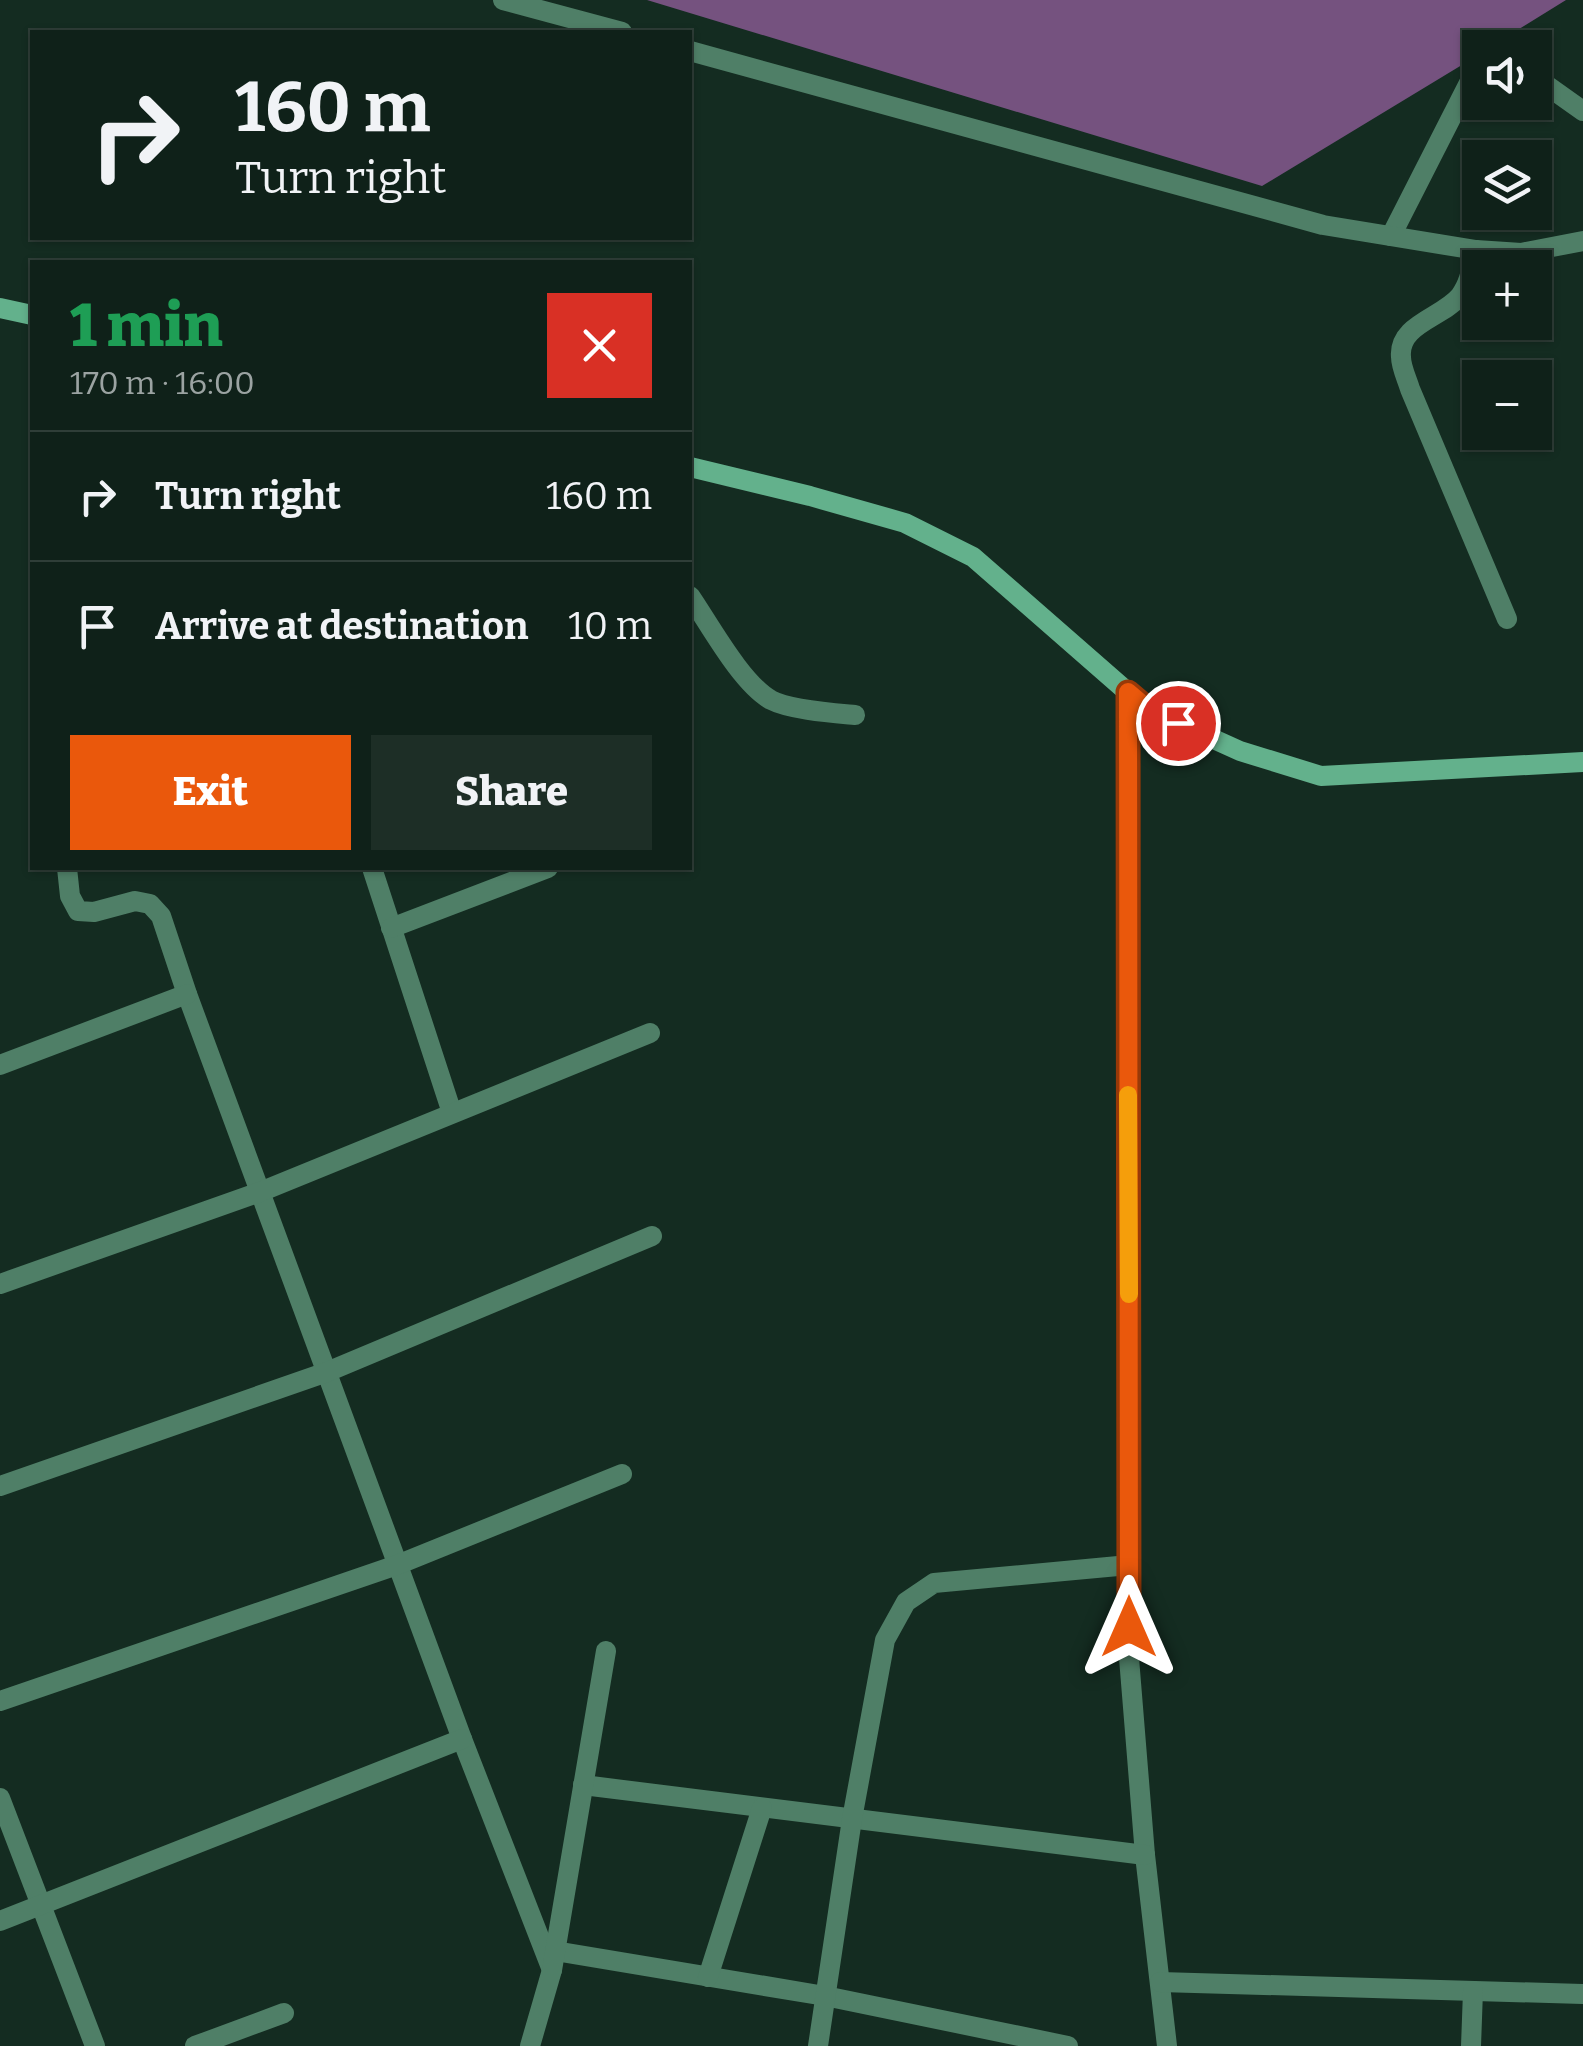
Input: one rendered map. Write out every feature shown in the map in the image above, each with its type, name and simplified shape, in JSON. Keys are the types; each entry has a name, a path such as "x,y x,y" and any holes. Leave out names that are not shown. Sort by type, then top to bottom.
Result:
{"street":[{"path":"504,0 615,30"},
{"path":"692,52 1323,225 1476,250"},
{"path":"1552,89 1583,111"},
{"path":"1391,236 1462,97"},
{"path":"1536,250 1583,241"},
{"path":"1462,293 1444,311 1416,326 1402,342 1400,359 1508,619"},
{"path":"0,308 30,315"},
{"path":"692,467 906,523 973,557 1148,709 1240,751 1321,776 1583,762"},
{"path":"692,599 747,680 772,701 856,716"},
{"path":"1128,692 1129,1658 1167,2046"},
{"path":"67,870 70,896 78,910 94,912 135,901 150,904 161,916 462,1739 554,1960"},
{"path":"373,870 452,1113"},
{"path":"392,928 543,870"},
{"path":"0,1064 187,994"},
{"path":"0,1284 260,1192 650,1033"},
{"path":"0,1486 326,1372 652,1236"},
{"path":"0,1701 398,1565 622,1474"},
{"path":"818,2046 852,1819 885,1640 906,1602 934,1583 1129,1565"},
{"path":"530,2046 554,1960 606,1652"},
{"path":"0,1921 462,1739"},
{"path":"583,1786 1146,1855"},
{"path":"0,1798 94,2046"},
{"path":"708,1977 762,1808"},
{"path":"554,1960 708,1977 825,1996 1068,2046"},
{"path":"1160,1982 1583,1994"},
{"path":"1470,2046 1473,1991"},
{"path":"194,2046 284,2013"}],"shaded area":[{"path":"647,0 1566,0 1517,30 1462,30 1462,65 1262,186"}],"slow traffic":[{"path":"1128,1095 1129,1294"}],"route":[{"path":"1129,1627 1128,692 1148,709 1178,723"}]}
